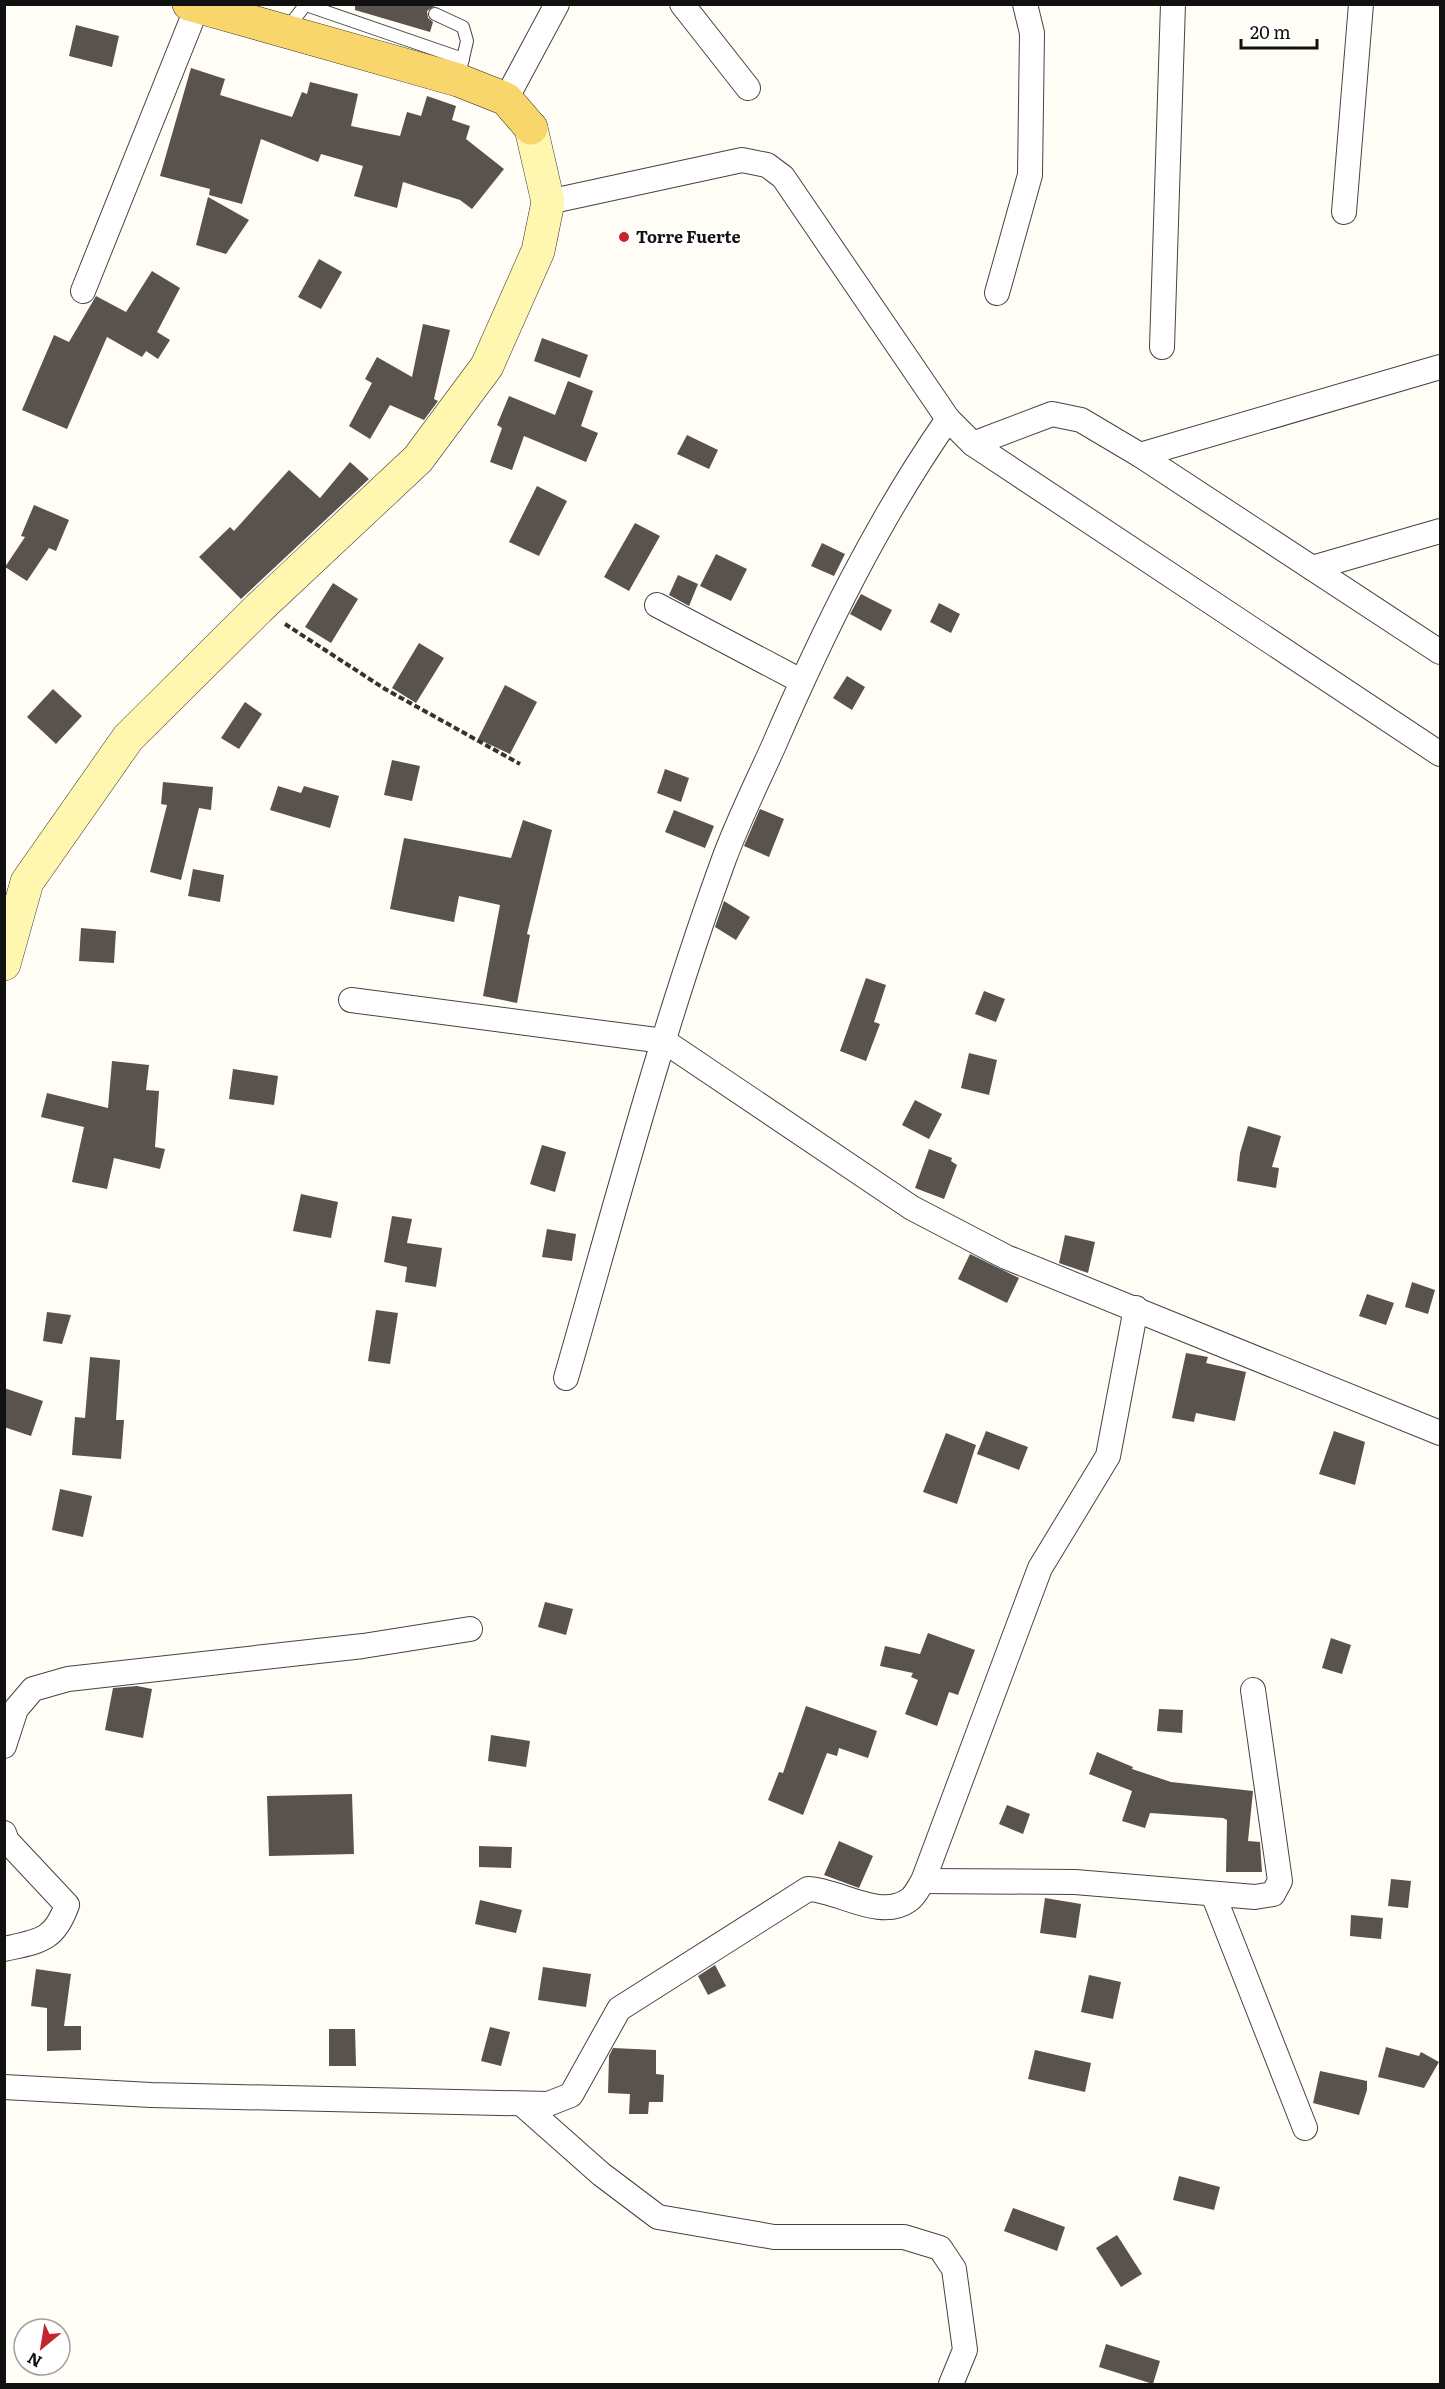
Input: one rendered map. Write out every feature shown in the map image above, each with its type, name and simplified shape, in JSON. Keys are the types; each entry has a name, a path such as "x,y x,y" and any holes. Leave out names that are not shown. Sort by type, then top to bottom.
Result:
{"main road":[{"path":"4,964 27,882 128,738 259,608 418,459 487,366 538,251 548,202 531,128 506,99 460,69 285,31 193,6"}],"street":[{"path":"506,99 557,4"},
{"path":"682,4 748,88"},
{"path":"997,293 1030,175 1032,33 1025,4"},
{"path":"1162,347 1173,4"},
{"path":"1344,212 1361,4"},
{"path":"83,291 193,6"},
{"path":"548,202 742,160 767,165 783,177 948,419 973,444 1440,754"},
{"path":"1140,455 1440,367"},
{"path":"973,444 1052,414 1081,420 1140,455 1440,652"},
{"path":"566,1378 664,1041 724,858 801,681 860,561 910,474 948,419"},
{"path":"1312,568 1440,531"},
{"path":"657,605 801,681"},
{"path":"351,1000 664,1041 912,1208 1006,1257 1440,1433"},
{"path":"4,2087 151,2095 548,2104 571,2095 620,2009 808,1889 825,1889 858,1903 893,1907 910,1900 923,1881 1040,1568 1108,1456 1136,1308"},
{"path":"4,1746 16,1709 33,1689 68,1679 363,1646 470,1629"},
{"path":"923,1881 1075,1882 1256,1897 1273,1894 1280,1881 1253,1690"},
{"path":"4,1833 7,1841 67,1905 59,1926 42,1940 4,1949"},
{"path":"1213,1894 1305,2128"},
{"path":"523,2105 601,2174 658,2217 774,2237 904,2237 940,2248 954,2269 965,2350 951,2385"}],"lane":[{"path":"285,31 306,5 460,69 467,41 463,27 435,14"}],"path":[{"path":"259,608 385,688 520,764"}],"building":[{"path":"355,4 438,4 427,11 428,18 433,22 430,32 355,10"},
{"path":"76,25 119,36 112,67 69,56"},
{"path":"191,68 225,79 220,95 292,117 302,92 307,94 310,82 358,94 351,126 400,136 407,112 421,116 427,96 456,106 452,120 470,126 466,139 504,169 472,209 460,200 403,182 397,208 354,196 363,166 321,154 318,162 261,139 242,204 209,195 210,189 160,176"},
{"path":"208,197 249,220 226,254 196,245"},
{"path":"319,259 342,272 321,309 298,297"},
{"path":"152,271 180,288 157,332 170,340 158,359 146,351 142,357 107,337 67,429 22,410 54,335 69,342 96,296 126,312"},
{"path":"423,324 450,330 434,399 438,401 424,420 390,405 370,439 349,426 372,383 365,379 377,357 412,377"},
{"path":"542,338 588,355 580,378 534,361"},
{"path":"568,381 593,391 581,426 598,433 586,462 524,436 512,470 490,462 502,428 497,425 509,396 555,415"},
{"path":"687,435 718,450 709,469 677,454"},
{"path":"350,462 369,479 241,599 199,557 230,527 234,531 289,470 320,498"},
{"path":"537,486 567,501 539,556 509,542"},
{"path":"34,505 69,520 56,551 49,548 27,581 5,567 25,537 21,536"},
{"path":"635,523 660,536 629,591 604,577"},
{"path":"822,543 845,554 834,576 811,566"},
{"path":"716,554 747,569 731,601 700,586"},
{"path":"678,575 698,584 689,606 669,595"},
{"path":"333,583 358,599 331,643 305,627"},
{"path":"861,594 892,610 881,631 850,614"},
{"path":"939,603 960,614 951,633 930,622"},
{"path":"419,643 444,658 416,703 392,688"},
{"path":"847,676 865,687 852,710 833,698"},
{"path":"505,685 537,702 510,754 478,739"},
{"path":"53,689 82,716 56,744 27,717"},
{"path":"245,702 262,714 239,749 221,738"},
{"path":"392,760 420,766 412,801 384,795"},
{"path":"665,769 689,778 681,802 657,793"},
{"path":"163,782 213,787 211,810 199,808 181,880 150,872 167,805 161,804"},
{"path":"278,786 301,793 304,786 339,796 330,828 270,810"},
{"path":"760,809 784,819 769,857 744,846"},
{"path":"674,810 714,826 705,848 665,832"},
{"path":"523,820 552,830 527,934 530,935 517,1003 483,996 500,905 459,896 454,922 390,909 404,838 511,858"},
{"path":"193,869 224,875 220,902 188,896"},
{"path":"724,901 750,917 736,940 715,927"},
{"path":"81,928 116,931 114,963 79,961"},
{"path":"866,978 886,985 874,1022 880,1024 866,1061 840,1051"},
{"path":"984,991 1005,999 996,1022 975,1014"},
{"path":"969,1053 997,1060 989,1095 961,1088"},
{"path":"112,1061 149,1065 146,1090 159,1091 155,1147 165,1149 160,1169 114,1158 107,1189 72,1182 84,1127 41,1117 47,1093 108,1108"},
{"path":"233,1069 278,1076 274,1105 229,1099"},
{"path":"915,1100 942,1114 929,1139 902,1125"},
{"path":"1248,1126 1281,1136 1272,1167 1279,1168 1276,1188 1237,1181 1240,1153"},
{"path":"542,1145 566,1152 555,1192 530,1184"},
{"path":"929,1149 952,1158 951,1161 957,1165 944,1199 915,1188"},
{"path":"301,1194 338,1202 331,1238 293,1231"},
{"path":"392,1216 412,1219 407,1243 442,1248 436,1287 405,1282 407,1267 384,1262"},
{"path":"547,1229 576,1234 572,1261 542,1257"},
{"path":"1065,1235 1095,1242 1088,1273 1059,1263"},
{"path":"970,1254 1019,1278 1007,1303 958,1279"},
{"path":"1412,1282 1435,1290 1428,1314 1405,1307"},
{"path":"1367,1294 1394,1303 1386,1325 1359,1316"},
{"path":"376,1310 398,1313 390,1364 368,1361"},
{"path":"47,1312 71,1315 62,1344 43,1341"},
{"path":"1186,1353 1208,1357 1206,1363 1246,1372 1235,1421 1196,1413 1194,1422 1172,1418"},
{"path":"90,1357 120,1360 116,1420 124,1420 121,1459 72,1455 75,1417 85,1418"},
{"path":"4,1388 43,1401 31,1436 4,1427"},
{"path":"986,1431 1028,1447 1019,1470 977,1454"},
{"path":"1334,1431 1365,1442 1355,1485 1319,1474"},
{"path":"946,1433 976,1445 957,1504 923,1492"},
{"path":"60,1489 92,1496 83,1537 52,1530"},
{"path":"545,1602 573,1609 566,1635 538,1627"},
{"path":"928,1633 975,1650 958,1695 949,1692 937,1726 905,1714 918,1680 911,1677 913,1673 880,1666 885,1646 920,1654"},
{"path":"1331,1638 1351,1645 1342,1674 1322,1668"},
{"path":"137,1686 152,1689 143,1738 105,1730 113,1688"},
{"path":"806,1706 877,1731 868,1758 839,1748 837,1756 827,1753 803,1815 768,1800 779,1772 783,1773"},
{"path":"1159,1709 1183,1710 1182,1733 1157,1731"},
{"path":"491,1735 530,1741 526,1767 488,1761"},
{"path":"1097,1752 1133,1767 1132,1769 1171,1782 1253,1791 1248,1841 1260,1842 1262,1872 1226,1872 1227,1820 1223,1818 1150,1813 1145,1828 1122,1821 1132,1791 1089,1774"},
{"path":"352,1794 354,1854 269,1856 267,1796"},
{"path":"1007,1805 1030,1814 1023,1834 999,1824"},
{"path":"839,1841 873,1856 859,1888 824,1875"},
{"path":"479,1846 512,1847 511,1868 479,1867"},
{"path":"1391,1879 1411,1881 1408,1908 1388,1906"},
{"path":"1045,1898 1081,1904 1076,1938 1040,1933"},
{"path":"480,1900 522,1910 516,1933 475,1924"},
{"path":"1351,1915 1383,1918 1381,1939 1350,1936"},
{"path":"715,1965 726,1986 708,1995 698,1976"},
{"path":"543,1967 591,1974 586,2007 538,2000"},
{"path":"36,1969 71,1974 64,2026 81,2026 81,2050 47,2051 47,2008 31,2006"},
{"path":"1089,1975 1121,1982 1113,2019 1081,2012"},
{"path":"490,2027 510,2032 501,2066 481,2061"},
{"path":"329,2029 355,2029 356,2066 329,2066"},
{"path":"1386,2047 1419,2056 1421,2052 1439,2062 1424,2088 1378,2077"},
{"path":"613,2048 656,2050 656,2074 664,2075 663,2102 649,2102 648,2114 629,2114 630,2094 608,2093 609,2056"},
{"path":"1035,2050 1091,2063 1085,2092 1028,2079"},
{"path":"1320,2071 1367,2081 1367,2090 1359,2115 1313,2103"},
{"path":"1179,2176 1220,2187 1214,2210 1173,2200"},
{"path":"1013,2208 1065,2227 1057,2251 1004,2231"},
{"path":"1117,2235 1142,2274 1121,2287 1096,2248"},
{"path":"1106,2344 1160,2361 1153,2384 1099,2367"}],"place":[{"name":"Torre Fuerte","path":"624,237"}]}
